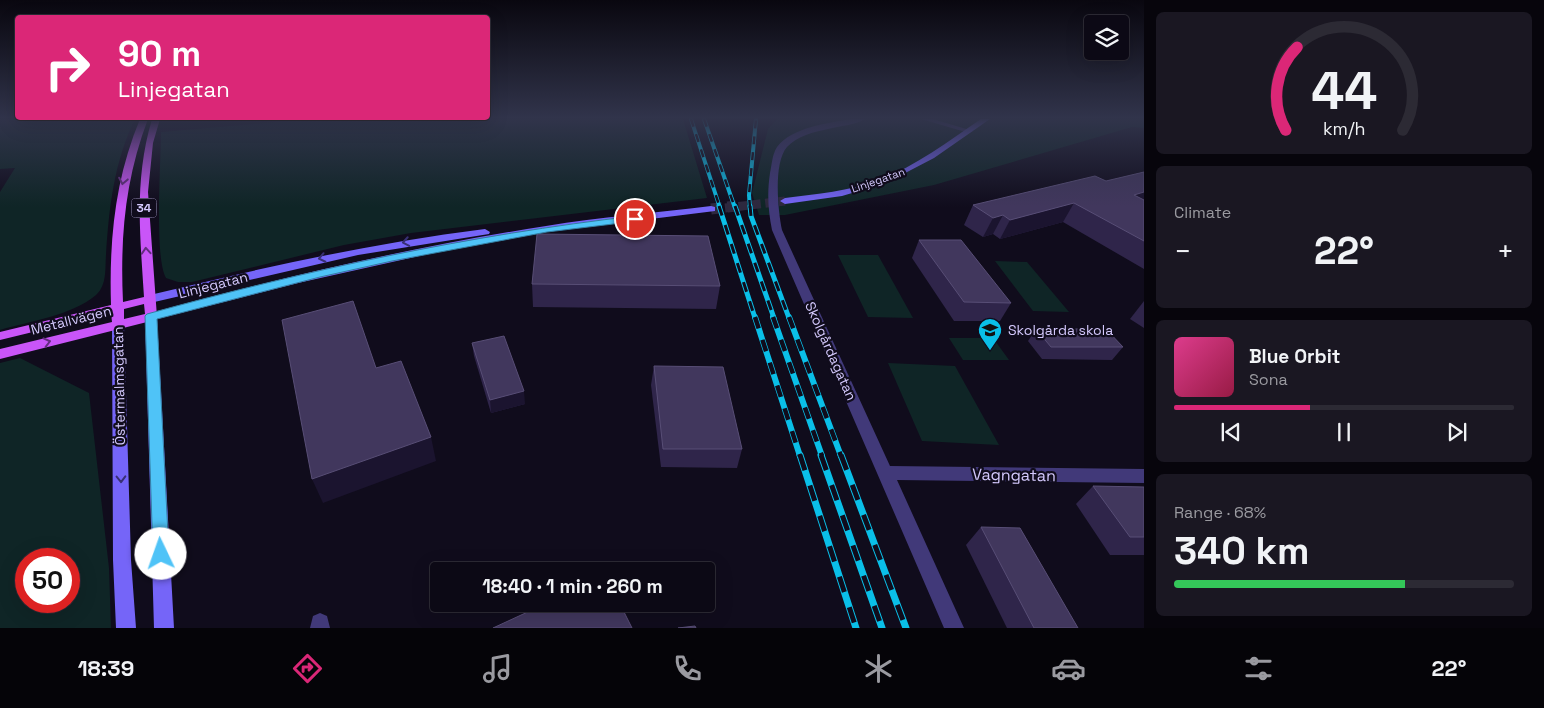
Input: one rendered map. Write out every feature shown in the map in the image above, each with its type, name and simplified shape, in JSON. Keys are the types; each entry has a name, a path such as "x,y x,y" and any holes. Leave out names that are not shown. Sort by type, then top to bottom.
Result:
{"main road":[{"name":"Östermalmsgatan","path":"118,325 120,196 127,165 133,148"},
{"name":"34","path":"148,148 144,191 144,223 151,316"},
{"name":"Metallvägen","path":"0,336 150,299"},
{"name":"Metallvägen","path":"0,354 151,316"}],"street":[{"name":"Skolgårdagatan","path":"782,148 779,153 770,194 777,230 954,628"},
{"name":"Linjegatan","path":"785,201 834,195 896,177 941,148"},
{"name":"Linjegatan","path":"150,299 324,257 379,247 468,234 547,229 711,209"},
{"name":"Linjegatan","path":"151,316 372,262 547,229"},
{"path":"151,316 164,628"},
{"name":"Östermalmsgatan","path":"118,325 122,560 126,628"},
{"name":"Vagngatan","path":"885,473 1144,476"}],"green space":[{"path":"0,148 123,148 114,186 109,220 105,276 100,291 86,302 63,313 0,330 0,192 15,168 0,169"},
{"path":"160,148 692,148 707,198 411,233 344,245 192,282 178,282 166,278 162,267 159,230"},
{"path":"763,148 1059,148 934,185 785,215 759,215 752,193"},
{"path":"838,255 878,255 913,318 868,317"},
{"path":"995,261 1027,262 1069,312 1033,311"},
{"path":"949,338 993,338 1009,360 963,360"},
{"path":"20,358 89,393 109,568 111,628 0,628 0,363"},
{"path":"888,363 955,366 999,445 922,441"}],"building":[{"path":"1144,172 1144,192 1134,195 1144,200 1144,241 1074,203 1010,220 1003,215 993,218 973,205 1095,176 1106,181"},
{"path":"537,234 708,236 720,286 532,284"},
{"path":"919,240 961,240 1011,303 964,302"},
{"path":"353,301 376,368 401,361 431,437 312,479 282,320"},
{"path":"1036,329 1106,329 1123,347 1051,347"},
{"path":"504,336 524,391 490,400 472,343"},
{"path":"654,366 723,367 742,449 663,449"},
{"path":"1093,486 1144,487 1144,537 1130,537"},
{"path":"981,527 1020,528 1078,628 1034,628"},
{"path":"528,612 624,612 632,628 493,628"},
{"path":"695,626 696,628 678,628"}],"tunnel":[{"path":"725,208 785,201"},
{"path":"711,209 736,206"}],"railway":[{"path":"701,148 720,208"},
{"path":"714,148 735,208"},
{"path":"750,208 749,195 753,148"},
{"path":"719,206 755,318"},
{"path":"735,206 774,318"},
{"path":"750,206 751,216 789,318"},
{"path":"755,317 800,456"},
{"path":"773,317 822,456"},
{"path":"789,317 841,456"},
{"path":"800,455 856,628"},
{"path":"821,455 882,628"},
{"path":"841,455 906,628"}],"place":[{"name":"Skolgårda skola","path":"990,351"}],"route":[{"path":"161,554 151,316 319,274 392,258 547,229 635,219"}]}
